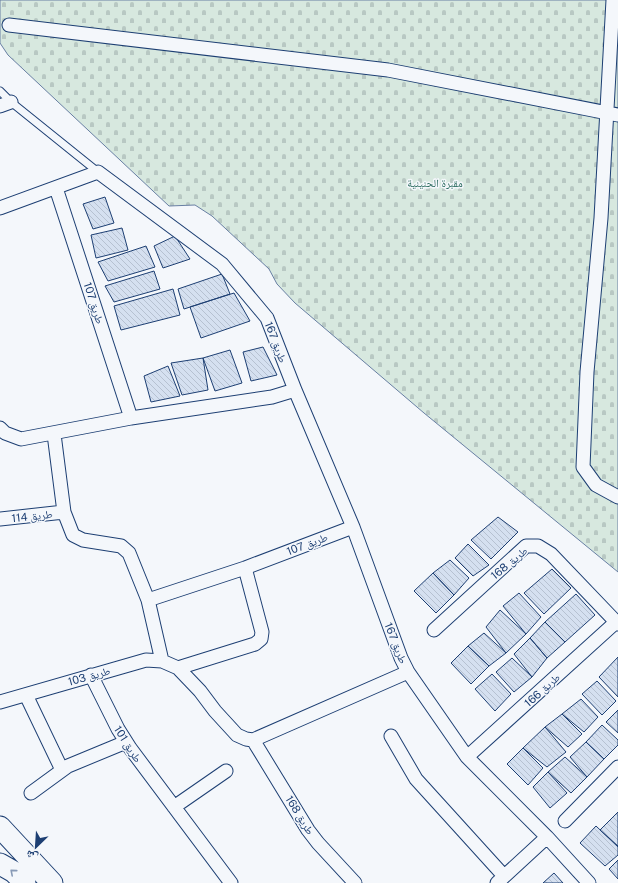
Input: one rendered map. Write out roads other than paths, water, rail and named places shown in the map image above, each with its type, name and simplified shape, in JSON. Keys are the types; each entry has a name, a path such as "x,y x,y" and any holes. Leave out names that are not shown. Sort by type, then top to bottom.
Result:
{"main road":[{"path":"0,827 52,883"},
{"path":"0,864 14,872 24,883"}],"street":[{"path":"613,0 613,114 601,218 587,372 584,467 596,485 618,497"},
{"path":"9,24 388,70 613,114"},
{"path":"0,208 98,172"},
{"name":"طريق 167","path":"98,172 222,264 267,318 295,390 353,527 401,658 408,672 468,757 547,837 589,883"},
{"name":"طريق 107","path":"56,188 132,418"},
{"path":"0,428 4,433 21,439 54,434 132,418 272,397 295,390"},
{"path":"54,434 64,512 73,535 78,538 121,546 129,553 148,600 162,661"},
{"name":"طريق 114","path":"0,519 64,512"},
{"name":"طريق 107","path":"148,600 245,568 353,527"},
{"name":"طريق 168","path":"434,630 526,546 538,546 551,554 617,623"},
{"path":"245,568 262,632 261,639 255,644 178,668 200,691 237,735 253,740"},
{"name":"طريق 166","path":"468,757 617,623"},
{"name":"طريق 103","path":"0,702 146,660 162,661 178,668"},
{"name":"طريق 167","path":"253,740 408,672"},
{"name":"طريق 101","path":"91,675 126,742 231,883"},
{"path":"26,695 62,770"},
{"path":"391,736 416,779 500,880 547,837"},
{"name":"طريق 168","path":"253,740 308,830 355,883"},
{"path":"31,793 68,766 126,742"},
{"path":"565,821 618,767"},
{"path":"174,807 226,771"}],"lane":[{"path":"0,91 5,104 98,172"}],"park label":[{"name":"مقبرة الحنينية","path":"435,183"}]}
